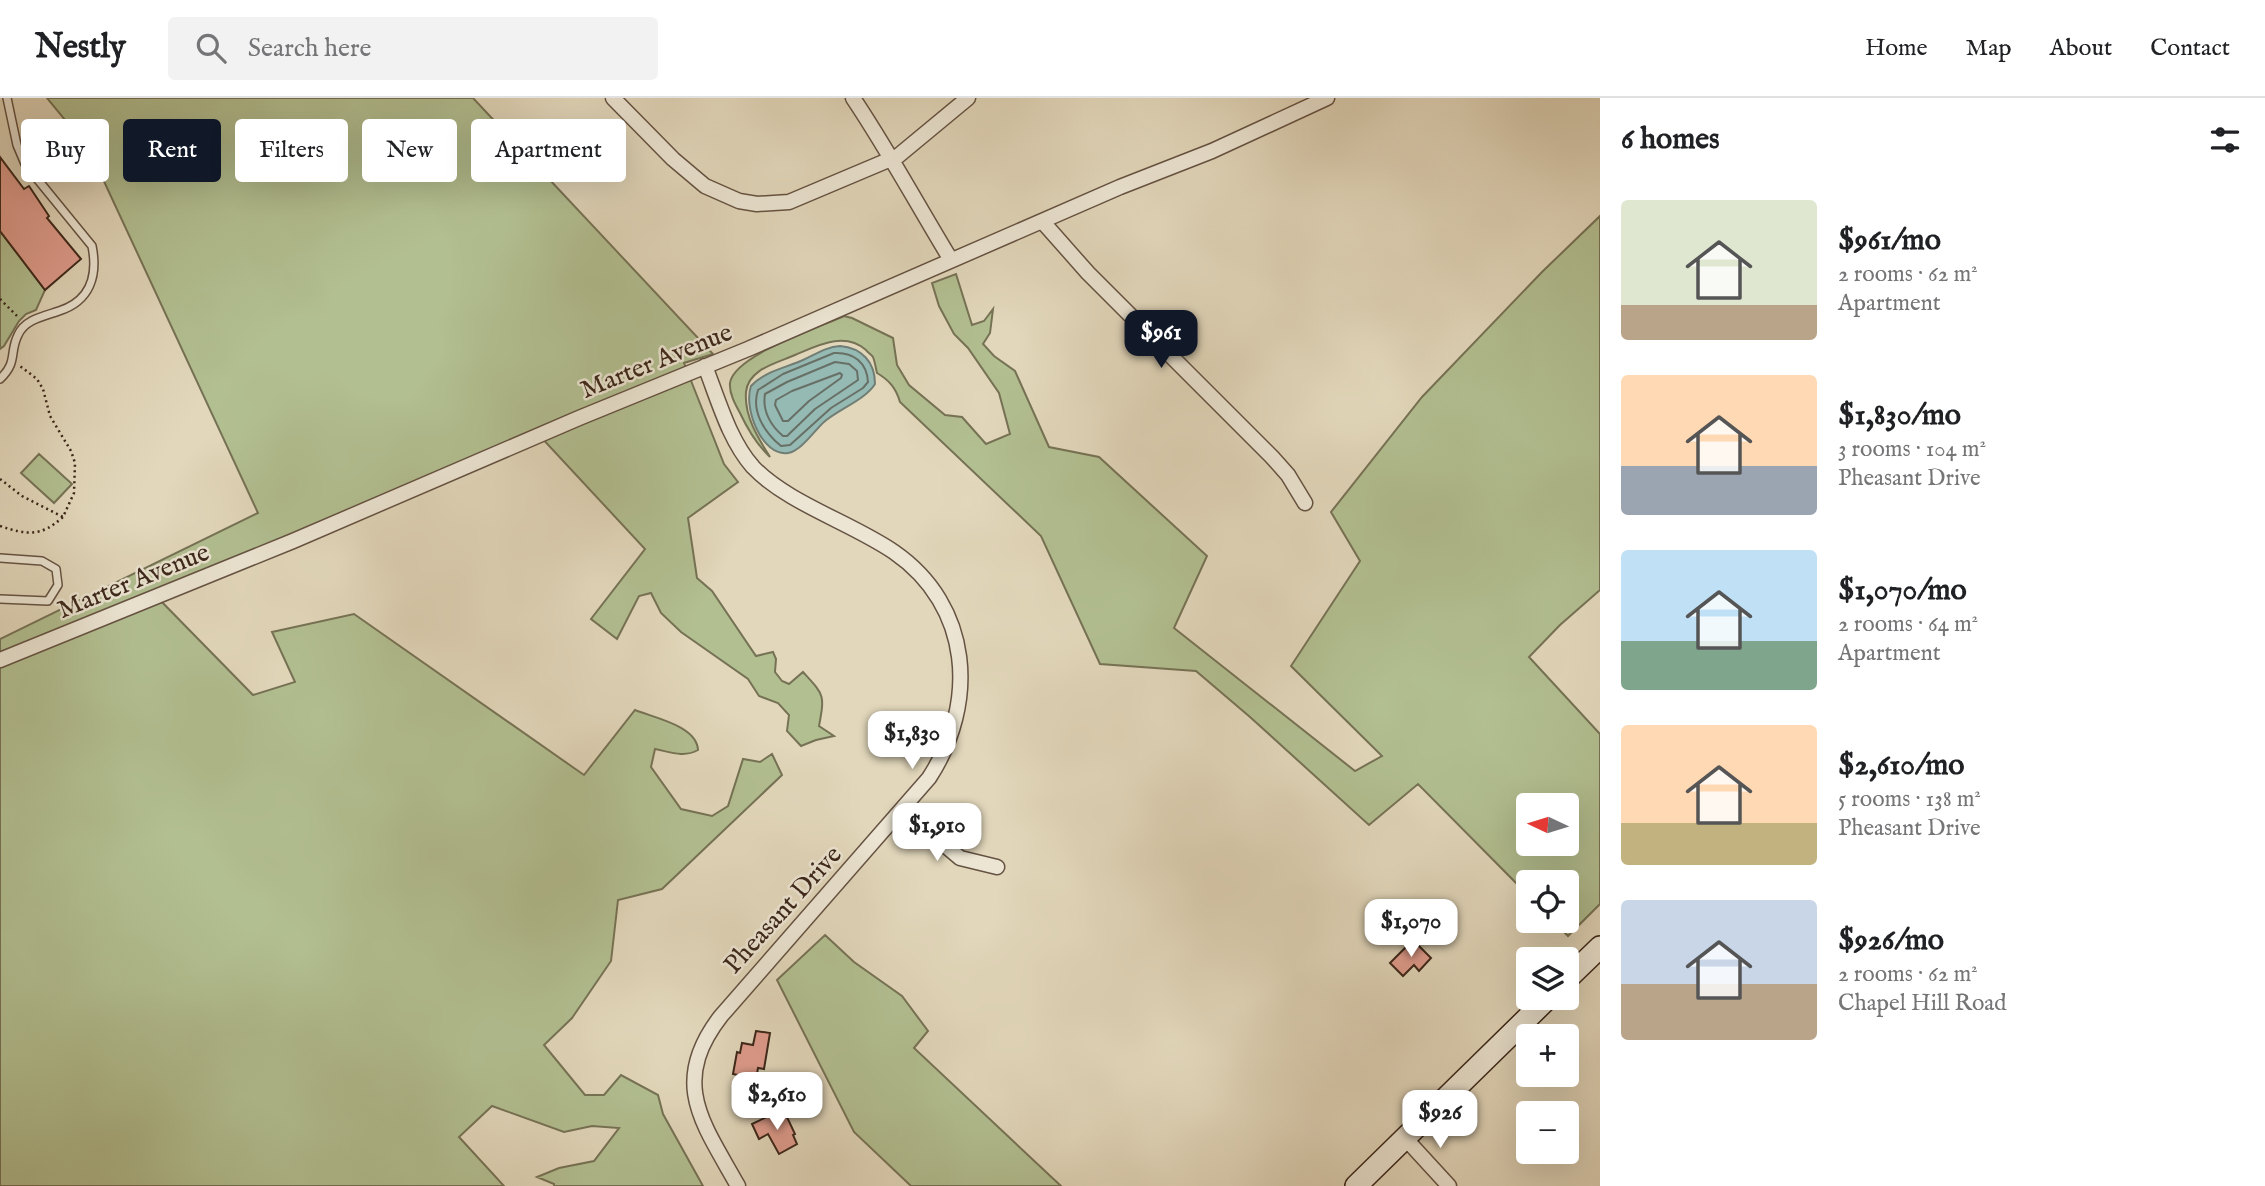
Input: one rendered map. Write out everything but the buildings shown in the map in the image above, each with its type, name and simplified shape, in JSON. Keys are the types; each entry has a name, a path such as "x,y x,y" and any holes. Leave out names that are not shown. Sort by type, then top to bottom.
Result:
{"main road":[{"path":"1579,967 1600,947"},
{"path":"1356,1186 1536,1010"}],"street":[{"path":"613,98 689,174 705,186 739,201 757,204 789,202 898,156 968,98"},
{"path":"853,98 883,142 951,260"},
{"name":"Marter Avenue","path":"0,660 293,541 1120,187 1212,152 1327,98"},
{"path":"1042,221 1088,273 1272,457 1288,475 1305,503"},
{"name":"Pheasant Drive","path":"705,366 730,428 753,466 782,490 879,542 901,557 931,589 949,618 961,667 960,699 955,723 939,763 903,810 721,1016 702,1045 693,1079 694,1097 708,1132 738,1186"},
{"path":"903,810 960,858 997,867"},
{"path":"1404,1137 1449,1186"}],"lane":[{"path":"0,379 10,369 18,334 44,315 60,311 85,295 90,288 96,263 92,246 25,164 17,145 8,98"},
{"path":"0,558 42,561 56,569 58,585 48,600 0,599"}],"path":[{"path":"0,299 26,326"},
{"path":"0,526 31,534 43,531 63,517 74,493 75,484 75,463 71,451 53,423 43,389 37,379 12,360"},
{"path":"0,479 22,496 63,517"}],"green space":[{"path":"47,98 473,98 493,119 471,119 471,182 552,182 713,354 684,363 724,464 738,482 688,518 697,578 712,591 756,656 773,652 776,659 775,672 782,681 789,684 803,672 821,696 819,726 834,736 801,746 787,731 789,715 778,703 759,696 748,679 681,632 661,613 651,593 639,596 617,639 591,619 645,549 539,435 157,597 253,695 295,682 272,632 354,614 584,775 635,710 674,724 691,735 698,750 682,754 655,749 651,767 681,809 712,816 728,806 743,759 760,762 772,754 782,775 662,889 618,900 611,961 572,1018 544,1045 585,1095 604,1095 621,1075 658,1095 663,1114 703,1186 554,1186 537,1177 559,1168 594,1161 619,1128 592,1126 564,1132 492,1106 459,1137 504,1186 0,1186 0,639 258,513 104,182 109,182 109,119 64,119"},
{"path":"1600,216 1600,590 1529,657 1600,734 1600,904 1579,925 1579,870 1516,870 1516,883 1418,784 1369,825 1196,671 1100,664 1041,536 900,402 892,385 877,373 872,356 858,344 840,341 821,344 772,364 752,378 746,392 747,410 770,457 749,431 734,402 730,383 735,373 761,353 844,316 893,338 897,365 909,385 945,415 962,417 986,444 1010,434 999,393 968,348 954,334 939,306 932,283 956,274 972,325 984,321 993,309 990,333 983,344 1015,371 1049,447 1099,457 1207,556 1174,628 1355,771 1382,756 1291,666 1360,561 1331,512 1422,397"},
{"path":"0,231 45,290 36,310 19,321 0,349"},
{"path":"39,454 72,484 54,503 21,473"},
{"path":"825,935 854,962 902,996 928,1031 914,1048 1061,1186 911,1186 854,1132 777,980"}],"water":[{"path":"840,346 861,353 870,363 875,384 871,390 830,417 798,449 788,453 770,447 752,418 749,395 751,386 769,373 826,349"}]}
